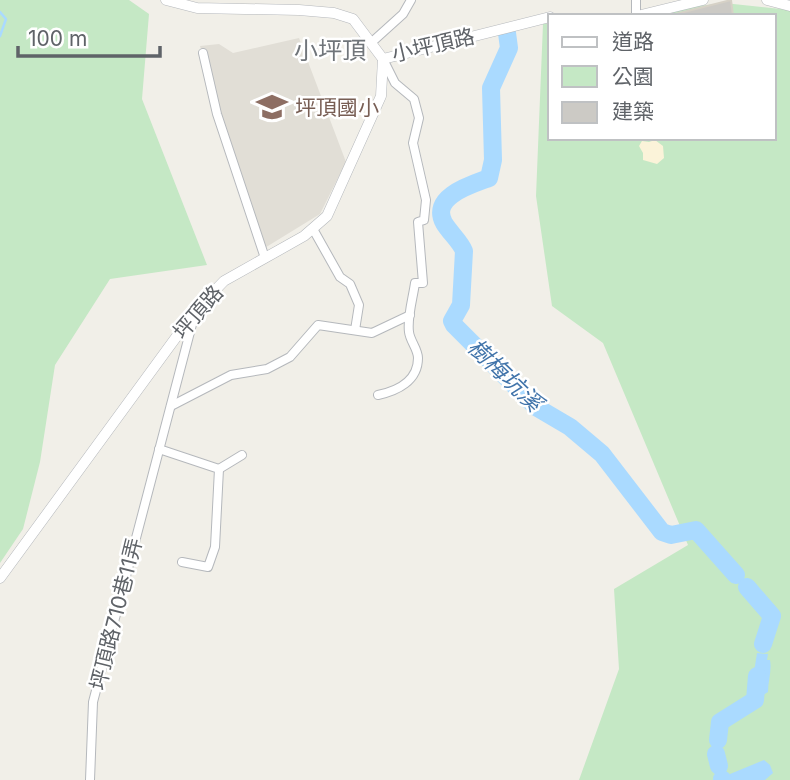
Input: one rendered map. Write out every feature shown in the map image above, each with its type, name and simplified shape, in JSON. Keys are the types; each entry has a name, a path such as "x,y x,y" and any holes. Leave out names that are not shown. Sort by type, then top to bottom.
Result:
{"street":[{"name":"小坪頂路","path":"166,0 197,8 334,13 353,19 383,59 548,17"},
{"path":"372,42 403,14 411,0"},
{"path":"644,14 703,0"},
{"path":"767,0 790,6"},
{"path":"203,53 217,114 265,258"},
{"path":"378,395 395,392 405,385 416,370 418,356 408,332 415,283 423,283 418,222 424,220 426,200 414,142 419,118 414,99 395,83 383,59"},
{"name":"坪頂路","path":"0,578 196,310 224,281 313,229 327,216 381,96 383,59"},
{"path":"313,229 340,277 350,284 359,305 355,330"},
{"name":"坪頂路710巷11弄","path":"90,780 93,702 196,310"},
{"path":"171,406 231,374 267,369 290,357 318,325 372,333 411,315"},
{"path":"177,335 187,349"},
{"path":"159,449 219,468 242,455"},
{"path":"182,562 208,567 215,547 219,468"}],"shaded area":[{"name":"坪頂國小","path":"299,38 346,162 320,214 263,249 200,46 219,44 233,53"}],"green space":[{"path":"0,0 129,0 149,14 142,99 207,265 110,279 55,365 40,462 23,529 0,563"},
{"path":"724,3 790,10 790,780 579,780 619,669 614,589 688,545 603,343 552,306 536,196 543,24 548,23 548,140 776,140 776,14 629,14"}],"sand":[{"path":"655,140 663,146 664,158 657,164 643,160 639,146 642,141"}],"water":[{"path":"757,653 768,654 767,660 770,660 768,692 752,699 746,697 754,692 752,685"},
{"path":"764,760 773,773 765,780 730,780 730,774"}],"building":[{"path":"731,0 733,14 676,14"}],"waterway":[{"path":"0,12 6,19 0,36"},
{"name":"樹梅坑溪","path":"507,33 509,48 491,88 493,160 489,178 454,193 442,206 444,223 464,251 461,305 452,321 536,407 570,427 602,454 662,532 671,535 696,530 736,575"},
{"name":"樹梅坑溪","path":"747,587 772,616 763,644"},
{"name":"樹梅坑溪","path":"718,740 720,722 755,700 757,676"},
{"name":"樹梅坑溪","path":"716,754 719,766"}],"place":[{"name":"坪頂國小","path":"272,107"}],"district":[{"name":"小坪頂","path":"330,50"}]}
